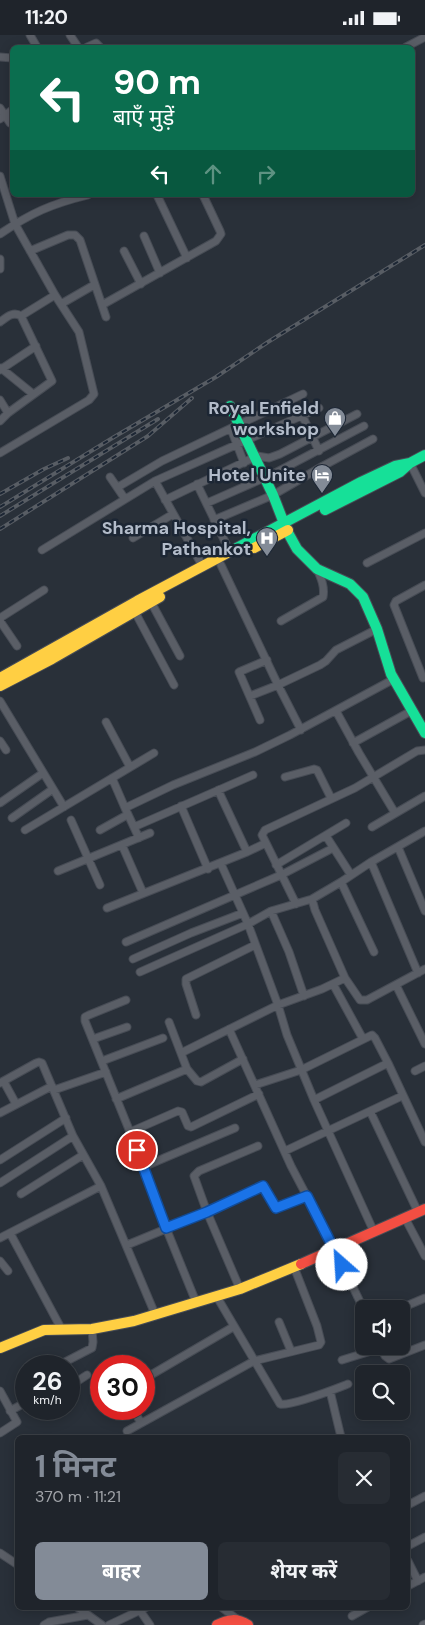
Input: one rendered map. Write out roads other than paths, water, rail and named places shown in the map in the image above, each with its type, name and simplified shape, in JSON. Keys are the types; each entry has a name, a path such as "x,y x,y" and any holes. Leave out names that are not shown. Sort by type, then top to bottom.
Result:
{"street":[{"path":"410,45 425,37"},
{"path":"0,108 2,117"},
{"path":"0,176 15,224 55,295 79,332 94,390 93,396 89,400 0,453"},
{"path":"5,187 10,184"},
{"path":"0,234 50,205 80,197"},
{"path":"158,197 187,258"},
{"path":"102,305 216,241 220,234 204,197"},
{"path":"30,251 68,235 75,235 80,240 106,317"},
{"path":"144,236 160,273"},
{"path":"124,251 140,284"},
{"path":"0,259 0,269"},
{"path":"61,304 94,285"},
{"path":"21,316 55,295"},
{"path":"0,322 14,313 21,316 52,381 0,421"},
{"path":"33,395 1,369 36,346"},
{"path":"118,487 162,461 303,394"},
{"path":"0,400 8,413"},
{"path":"230,406 235,427 236,444 244,463"},
{"path":"42,550 155,481 319,408"},
{"path":"165,500 255,457 273,457 357,414"},
{"path":"302,415 319,451"},
{"path":"207,503 264,478 364,426"},
{"path":"235,427 246,440 255,457 297,549 317,569 322,580 324,594 322,597 282,621"},
{"path":"214,519 273,495 373,439"},
{"path":"0,678 137,601 230,552 400,472 410,463 425,455"},
{"path":"410,463 425,493"},
{"path":"110,477 125,499"},
{"path":"155,481 202,567"},
{"path":"198,484 230,552"},
{"path":"133,538 173,514"},
{"path":"0,686 222,565 286,527"},
{"path":"368,563 425,533"},
{"path":"222,565 301,730"},
{"path":"317,569 346,581 355,587 362,597 377,629 391,674 425,733"},
{"path":"423,678 394,605 396,601 425,585"},
{"path":"17,645 0,619 44,591"},
{"path":"151,602 180,655"},
{"path":"135,612 174,685"},
{"path":"250,696 278,685 323,663 336,650 377,629"},
{"path":"260,721 240,672 267,660"},
{"path":"100,830 126,811 173,785 255,752 301,730 394,679"},
{"path":"0,701 64,807"},
{"path":"336,711 395,813"},
{"path":"353,743 413,711"},
{"path":"106,722 130,767"},
{"path":"0,741 6,750"},
{"path":"296,904 262,835 263,831 355,788 417,751 425,750"},
{"path":"25,831 154,753"},
{"path":"285,777 314,769 317,770 331,799"},
{"path":"0,803 43,773"},
{"path":"134,827 253,775"},
{"path":"112,778 139,838"},
{"path":"12,818 53,789"},
{"path":"218,790 247,852"},
{"path":"372,827 425,796"},
{"path":"181,806 208,869"},
{"path":"71,820 100,885"},
{"path":"276,865 346,823"},
{"path":"140,972 248,924 270,911 312,899 370,862 425,831"},
{"path":"58,871 150,833"},
{"path":"326,836 351,875"},
{"path":"107,908 221,864 266,843"},
{"path":"122,845 143,893"},
{"path":"398,847 425,911"},
{"path":"126,942 281,875 332,848"},
{"path":"312,899 345,978 360,1000 367,1000 422,971 370,862"},
{"path":"221,864 248,924 278,1005 286,1035 374,1232"},
{"path":"341,882 374,952"},
{"path":"270,911 289,952 304,996"},
{"path":"133,959 191,933 243,913"},
{"path":"196,1015 186,979 255,945"},
{"path":"181,1053 278,1005 345,978"},
{"path":"333,984 364,1039"},
{"path":"396,985 425,1044"},
{"path":"126,1000 85,1017 85,1021 196,1303"},
{"path":"169,1022 188,1069 197,1081 201,1082 243,1059"},
{"path":"93,1039 127,1027"},
{"path":"229,1029 285,1151 360,1300"},
{"path":"255,1085 301,1070 372,1035 388,1063 425,1142"},
{"path":"102,1061 163,1037"},
{"path":"16,1104 2,1083 41,1062 44,1065 73,1136 101,1186 155,1314"},
{"path":"314,1100 388,1063"},
{"path":"416,1071 425,1066"},
{"path":"116,1099 188,1069"},
{"path":"0,1113 53,1088 106,1072"},
{"path":"130,1132 178,1111 182,1113 188,1126 191,1127 258,1093"},
{"path":"285,1151 402,1095"},
{"path":"0,1348 44,1331 92,1329 134,1321 217,1297 335,1250 422,1211 370,1111"},
{"path":"0,1160 66,1118"},
{"path":"143,1167 235,1129"},
{"path":"0,1183 73,1136"},
{"path":"240,1289 207,1212 195,1180 195,1174 258,1146"},
{"path":"21,1194 83,1155"},
{"path":"0,1238 101,1186"},
{"path":"127,1245 207,1212 263,1186 276,1208 307,1196"},
{"path":"405,1218 425,1256"},
{"path":"10,1233 62,1330"},
{"path":"0,1261 8,1271"},
{"path":"127,1431 254,1361 316,1346 321,1342 317,1326 294,1267"},
{"path":"217,1297 280,1403 288,1404 348,1384"},
{"path":"410,1305 425,1299"},
{"path":"279,1322 290,1351"},
{"path":"155,1373 234,1327"},
{"path":"78,1355 92,1348 94,1342 92,1329"},
{"path":"410,1351 425,1345"},
{"path":"342,1360 357,1355"},
{"path":"385,1355 389,1359 399,1355"},
{"path":"80,1380 87,1375"},
{"path":"0,1391 17,1422 0,1433"},
{"path":"330,1391 341,1435"},
{"path":"10,1411 15,1408"},
{"path":"410,1504 425,1496"},
{"path":"410,1545 425,1537"},
{"path":"0,1553 15,1563"},
{"path":"410,1565 418,1581"},
{"path":"410,1585 425,1577"},
{"path":"81,1610 102,1625"},
{"path":"109,1625 143,1610"},
{"path":"225,1610 248,1625"},
{"path":"352,1616 363,1610"},
{"path":"140,1612 150,1625"},
{"path":"44,1625 49,1622 88,1615"},
{"path":"217,1625 225,1620 237,1619"}],"railway":[{"path":"0,507 216,377 268,342 425,245"},
{"path":"0,529 148,436 192,398"},
{"path":"0,516 158,419"},
{"path":"0,494 44,469 68,458"}],"place":[{"name":"Royal Enfield workshop","path":"335,437"},
{"name":"Hotel Unite","path":"322,494"},
{"name":"Sharma Hospital, Pathankot","path":"267,557"}]}
